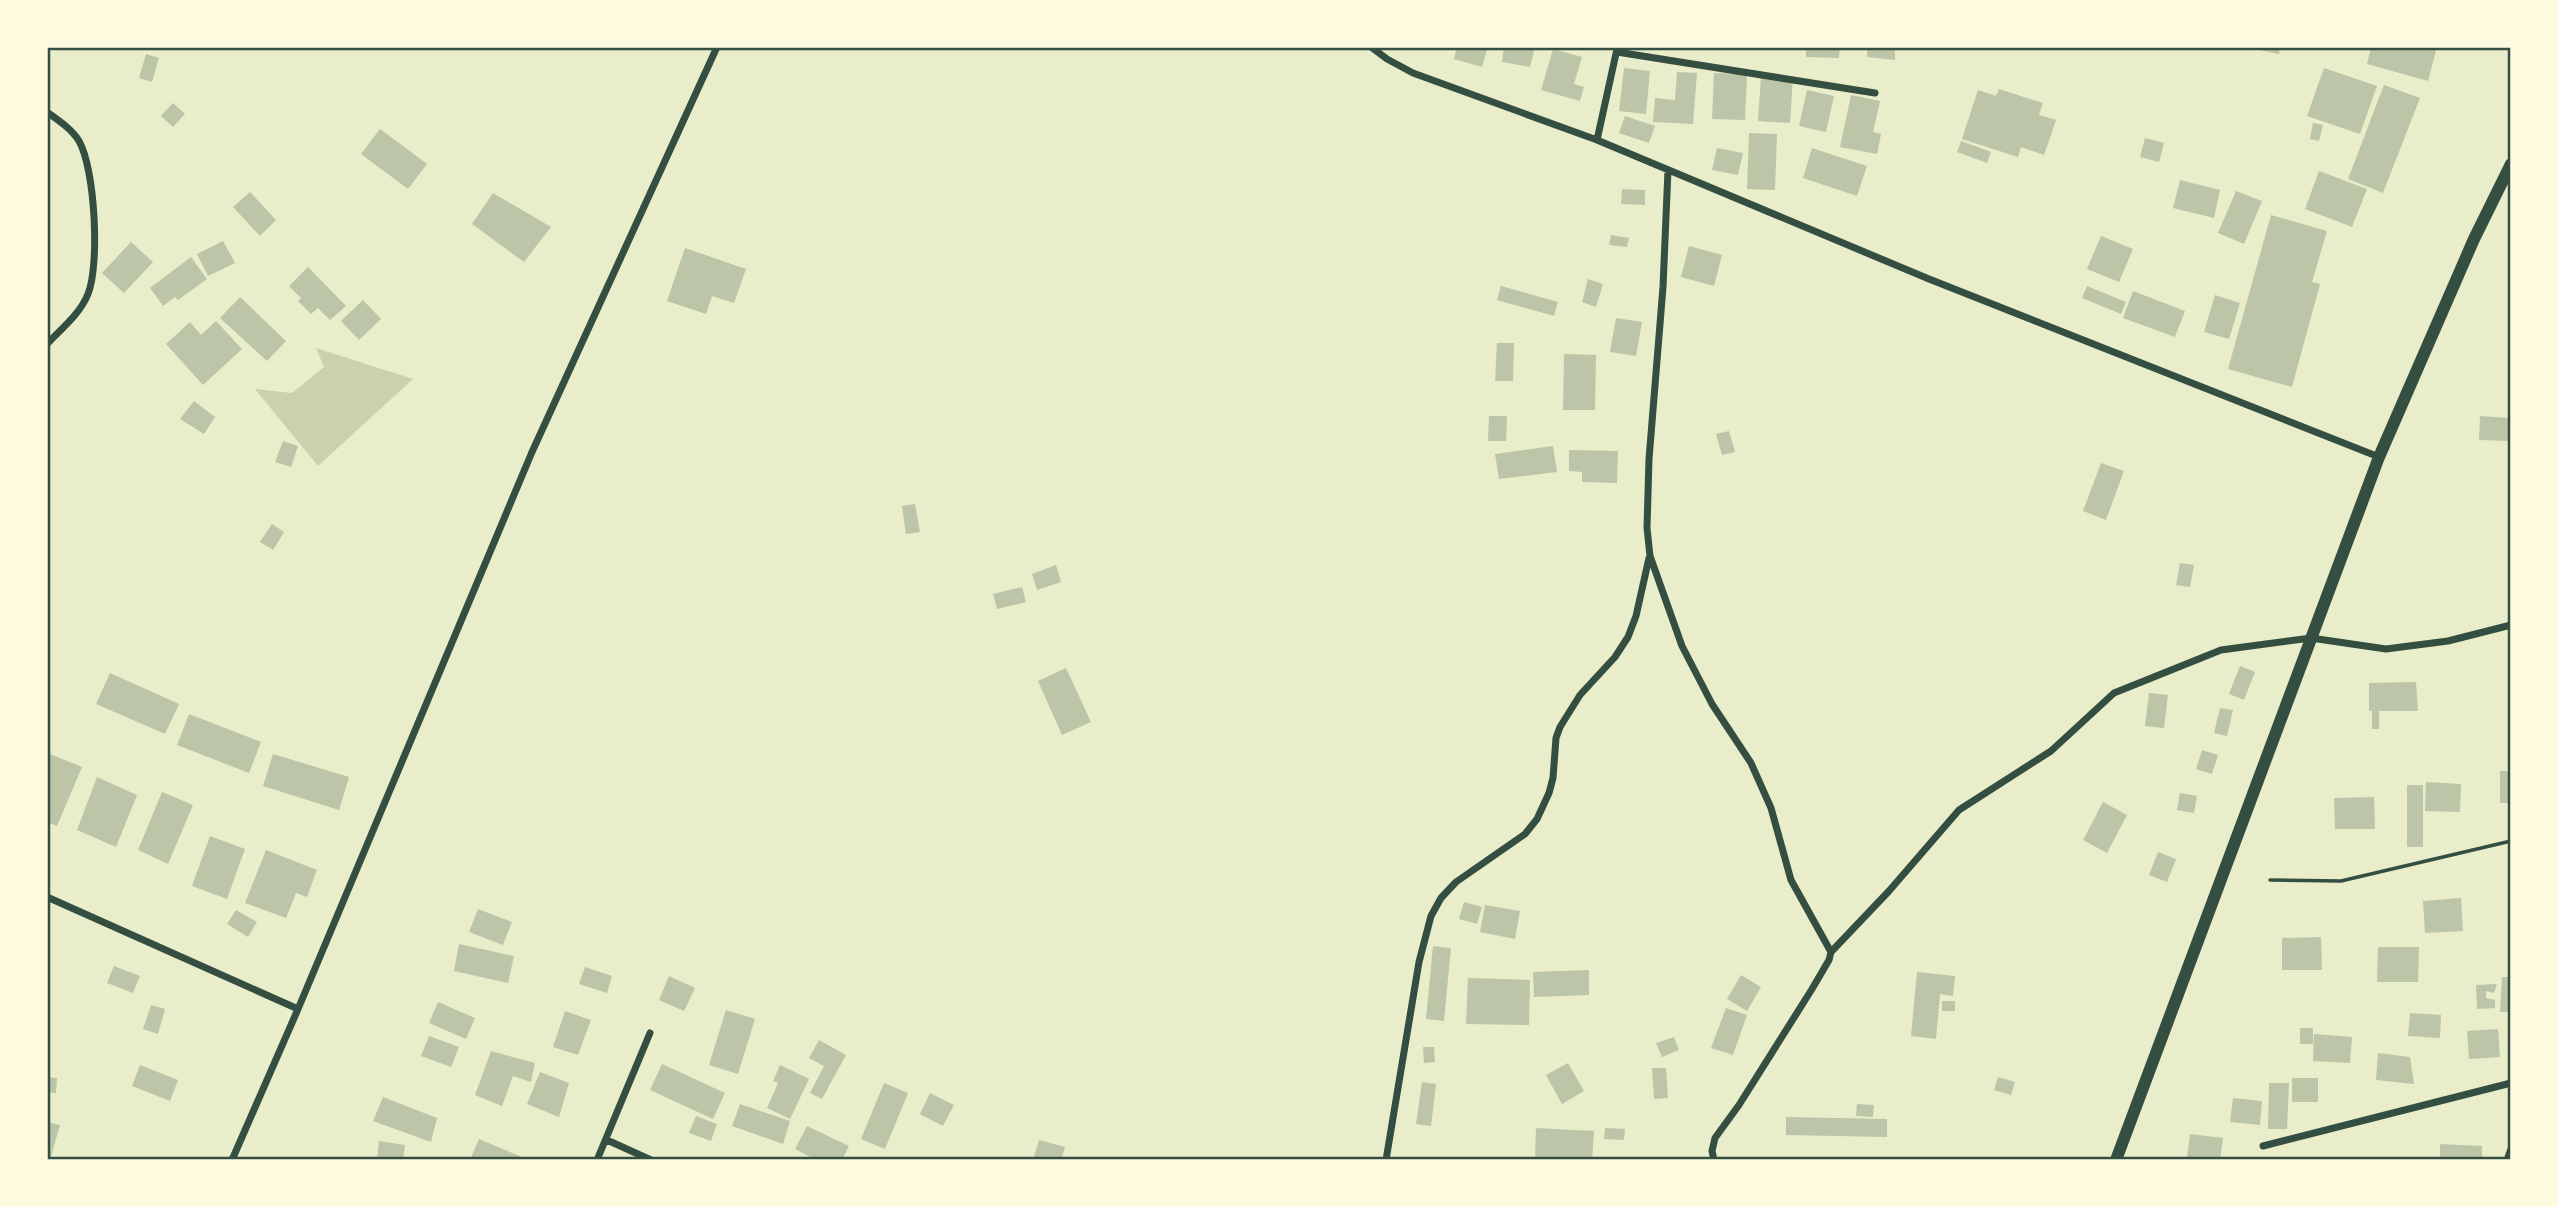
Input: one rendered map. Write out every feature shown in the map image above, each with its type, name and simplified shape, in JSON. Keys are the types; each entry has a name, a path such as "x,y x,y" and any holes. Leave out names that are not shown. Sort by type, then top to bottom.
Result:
{"street":[{"path":"232,1160 532,452 717,47"},
{"path":"1371,47 1413,73 1597,140 1929,279 2379,457"},
{"path":"1597,140 1617,49 1875,93"},
{"path":"47,112 71,132 83,151 95,239 93,278 87,297 73,317 47,344"},
{"path":"2116,1160 2379,457 2474,239 2511,164"},
{"path":"1668,170 1663,287 1648,470 1647,528 1650,556 1682,646 1712,704 1751,763 1771,808 1791,880 1831,952"},
{"path":"1386,1160 1419,962 1431,916 1441,898 1456,882 1525,834 1537,819 1549,793 1556,738 1560,727 1580,695 1615,657 1628,637 1636,616 1650,556"},
{"path":"1714,1160 1712,1151 1715,1138 1739,1105 1812,989 1831,952 1889,891 1959,810 2052,751 2114,693 2221,650 2311,638 2386,649 2448,641 2511,625"},
{"path":"47,897 298,1009"},
{"path":"597,1160 650,1033"},
{"path":"2263,1146 2511,1083"},
{"path":"607,1140 651,1160"},
{"path":"2507,1160 2511,1149"}],"path":[{"path":"2270,880 2341,881 2511,841"}],"green space":[{"path":"316,348 413,379 318,466 255,389 292,393 324,367"}],"building":[{"path":"1457,47 1488,47 1482,67 1454,59"},
{"path":"1504,47 1535,47 1530,67 1502,62"},
{"path":"1806,47 1840,47 1839,58 1806,57"},
{"path":"1867,47 1895,47 1895,60 1867,57"},
{"path":"2245,47 2280,47 2279,54"},
{"path":"2371,47 2437,47 2428,81 2367,64"},
{"path":"1553,49 1582,57 1574,84 1584,87 1580,101 1541,90"},
{"path":"146,54 159,58 152,82 139,78"},
{"path":"1624,68 1650,71 1646,114 1619,111"},
{"path":"2324,68 2377,86 2360,134 2307,116"},
{"path":"1677,72 1697,73 1693,124 1653,122 1655,98 1675,100"},
{"path":"1714,73 1747,74 1745,120 1712,119"},
{"path":"1761,76 1793,78 1790,123 1758,121"},
{"path":"2384,85 2420,98 2383,193 2348,179"},
{"path":"1999,89 2043,103 2039,115 2056,120 2044,155 2021,147 2018,157 1962,139 1978,90 1996,96"},
{"path":"1807,90 1834,96 1826,132 1799,126"},
{"path":"1851,95 1880,101 1873,132 1881,134 1877,154 1840,147"},
{"path":"173,103 185,114 173,127 161,116"},
{"path":"1625,116 1655,126 1649,143 1619,133"},
{"path":"2313,123 2323,125 2319,141 2310,139"},
{"path":"380,129 427,164 408,189 361,154"},
{"path":"1749,133 1777,134 1775,190 1747,189"},
{"path":"2145,138 2164,143 2159,162 2140,157"},
{"path":"1961,141 1991,152 1987,163 1957,152"},
{"path":"1717,148 1743,153 1738,175 1712,170"},
{"path":"1812,148 1867,166 1857,196 1803,178"},
{"path":"2319,171 2367,189 2352,227 2305,209"},
{"path":"2180,180 2220,190 2214,218 2173,208"},
{"path":"1622,189 1645,190 1645,205 1621,204"},
{"path":"2236,191 2262,201 2244,244 2218,233"},
{"path":"250,192 276,220 260,236 233,207"},
{"path":"493,193 551,227 524,262 472,224"},
{"path":"2271,215 2327,231 2312,282 2320,284 2292,387 2228,369"},
{"path":"1611,235 1629,238 1627,247 1609,245"},
{"path":"2101,236 2133,249 2119,282 2087,269"},
{"path":"223,241 235,263 208,276 197,254"},
{"path":"131,242 153,262 124,293 102,273"},
{"path":"1689,246 1722,255 1714,286 1681,277"},
{"path":"685,248 746,269 734,303 712,296 706,314 667,301"},
{"path":"191,257 207,279 178,300 175,297 163,306 150,288"},
{"path":"308,267 346,306 330,320 318,308 311,314 298,301 301,298 289,286"},
{"path":"1588,279 1603,284 1596,307 1582,302"},
{"path":"1501,286 1558,302 1554,316 1497,300"},
{"path":"2087,286 2126,302 2121,314 2082,298"},
{"path":"2133,291 2185,311 2175,337 2123,318"},
{"path":"2215,295 2240,303 2229,339 2204,332"},
{"path":"240,297 286,341 267,361 220,318"},
{"path":"363,300 381,319 359,340 341,321"},
{"path":"1616,318 1642,322 1636,356 1610,352"},
{"path":"216,321 242,349 203,385 166,344 190,322 201,335"},
{"path":"1497,343 1514,343 1513,381 1495,381"},
{"path":"1564,354 1596,355 1595,410 1563,410"},
{"path":"194,401 215,417 204,434 180,419"},
{"path":"1489,416 1507,416 1506,441 1488,441"},
{"path":"2480,416 2510,418 2509,441 2479,440"},
{"path":"1729,431 1735,452 1722,455 1716,434"},
{"path":"283,441 298,446 291,467 275,462"},
{"path":"1553,446 1557,472 1499,479 1495,454"},
{"path":"1569,450 1618,451 1617,483 1582,482 1582,472 1569,471"},
{"path":"2101,463 2124,471 2106,520 2083,511"},
{"path":"915,504 920,532 906,534 902,506"},
{"path":"272,524 284,532 273,550 260,542"},
{"path":"2180,563 2194,565 2190,587 2176,585"},
{"path":"1056,565 1061,582 1037,590 1032,574"},
{"path":"1022,587 1026,602 997,609 993,594"},
{"path":"2240,666 2255,672 2244,700 2229,694"},
{"path":"1066,668 1091,722 1062,735 1038,681"},
{"path":"110,673 179,704 165,734 96,704"},
{"path":"2416,682 2418,711 2379,711 2379,729 2372,729 2369,683"},
{"path":"2149,693 2168,695 2164,728 2145,726"},
{"path":"2220,708 2233,710 2227,736 2214,733"},
{"path":"189,714 261,742 249,773 177,745"},
{"path":"2202,750 2218,755 2212,774 2196,769"},
{"path":"50,754 82,767 57,826 47,822 47,760"},
{"path":"273,754 349,777 339,810 263,786"},
{"path":"2500,771 2511,771 2511,803 2500,803"},
{"path":"97,777 137,795 116,847 77,830"},
{"path":"2426,782 2461,784 2460,812 2425,811"},
{"path":"2407,785 2423,785 2423,847 2407,847"},
{"path":"162,792 193,805 168,864 138,850"},
{"path":"2180,793 2197,796 2194,813 2177,810"},
{"path":"2374,797 2375,829 2335,829 2334,798"},
{"path":"2103,802 2127,815 2107,853 2083,840"},
{"path":"210,836 245,849 227,899 192,886"},
{"path":"266,850 317,870 307,897 296,893 286,918 245,903"},
{"path":"2158,852 2176,859 2167,882 2149,875"},
{"path":"2461,898 2463,931 2425,933 2423,901"},
{"path":"1464,902 1482,907 1477,924 1459,919"},
{"path":"1485,905 1520,911 1515,939 1480,932"},
{"path":"478,909 512,922 503,945 469,932"},
{"path":"236,910 257,922 248,937 227,924"},
{"path":"2321,937 2322,970 2282,970 2282,938"},
{"path":"459,944 514,956 508,983 454,971"},
{"path":"1433,946 1451,948 1444,1021 1426,1019"},
{"path":"2378,947 2419,947 2418,982 2377,982"},
{"path":"114,966 140,976 133,993 107,983"},
{"path":"585,967 612,976 607,993 579,984"},
{"path":"1589,970 1589,995 1534,997 1533,972"},
{"path":"1917,972 1955,976 1953,996 1940,994 1936,1039 1911,1036"},
{"path":"1741,975 1761,987 1747,1011 1727,999"},
{"path":"669,976 695,988 684,1011 659,1000"},
{"path":"2502,977 2511,977 2511,1012 2500,1012"},
{"path":"1468,978 1530,980 1529,1025 1466,1024"},
{"path":"2497,984 2494,993 2486,991 2486,998 2495,1000 2495,1008 2477,1009 2476,985"},
{"path":"1942,1001 1955,1001 1955,1011 1942,1011"},
{"path":"438,1002 475,1018 466,1039 429,1023"},
{"path":"151,1005 165,1009 158,1034 143,1029"},
{"path":"1726,1008 1747,1015 1733,1055 1711,1048"},
{"path":"726,1010 755,1019 738,1074 709,1065"},
{"path":"565,1011 591,1020 578,1055 553,1047"},
{"path":"2410,1013 2441,1015 2440,1038 2408,1036"},
{"path":"2300,1028 2313,1028 2313,1044 2300,1044"},
{"path":"2498,1029 2500,1057 2469,1059 2467,1031"},
{"path":"2314,1034 2352,1037 2350,1063 2313,1061"},
{"path":"429,1036 459,1047 451,1067 421,1056"},
{"path":"1674,1037 1679,1050 1662,1057 1656,1043"},
{"path":"819,1040 846,1055 822,1099 810,1093 824,1066 809,1058"},
{"path":"1423,1047 1434,1047 1435,1062 1424,1063"},
{"path":"491,1051 535,1063 531,1082 513,1076 502,1106 475,1095"},
{"path":"2378,1053 2410,1057 2414,1084 2376,1080"},
{"path":"1568,1063 1584,1091 1562,1104 1546,1075"},
{"path":"662,1064 725,1093 713,1119 650,1090"},
{"path":"140,1065 178,1080 170,1101 132,1086"},
{"path":"780,1065 809,1079 790,1119 767,1108 778,1083 773,1081"},
{"path":"1652,1068 1666,1068 1668,1098 1654,1099"},
{"path":"540,1072 569,1083 559,1117 527,1104"},
{"path":"47,1077 57,1078 56,1093 47,1092"},
{"path":"1998,1077 2015,1082 2011,1095 1994,1090"},
{"path":"2292,1078 2318,1078 2318,1102 2292,1102"},
{"path":"1422,1082 1436,1084 1431,1126 1416,1124"},
{"path":"884,1083 908,1093 885,1149 861,1139"},
{"path":"2269,1083 2289,1083 2287,1129 2268,1129"},
{"path":"930,1093 954,1105 943,1126 920,1114"},
{"path":"383,1097 437,1118 431,1142 373,1121"},
{"path":"2233,1098 2262,1101 2260,1125 2230,1122"},
{"path":"740,1104 790,1121 783,1144 732,1126"},
{"path":"1857,1104 1874,1105 1873,1117 1856,1116"},
{"path":"696,1116 717,1124 711,1141 689,1133"},
{"path":"1786,1117 1887,1119 1887,1137 1786,1135"},
{"path":"47,1122 60,1125 50,1160 47,1160"},
{"path":"807,1126 849,1146 842,1160 816,1160 795,1149"},
{"path":"1536,1128 1594,1131 1592,1160 1535,1160"},
{"path":"1605,1128 1625,1129 1624,1140 1604,1139"},
{"path":"2190,1134 2223,1138 2220,1160 2187,1158"},
{"path":"479,1139 529,1160 470,1160"},
{"path":"1039,1140 1065,1147 1061,1160 1033,1160"},
{"path":"379,1141 405,1145 403,1160 377,1160"},
{"path":"2440,1144 2482,1146 2482,1160 2440,1160"}]}
